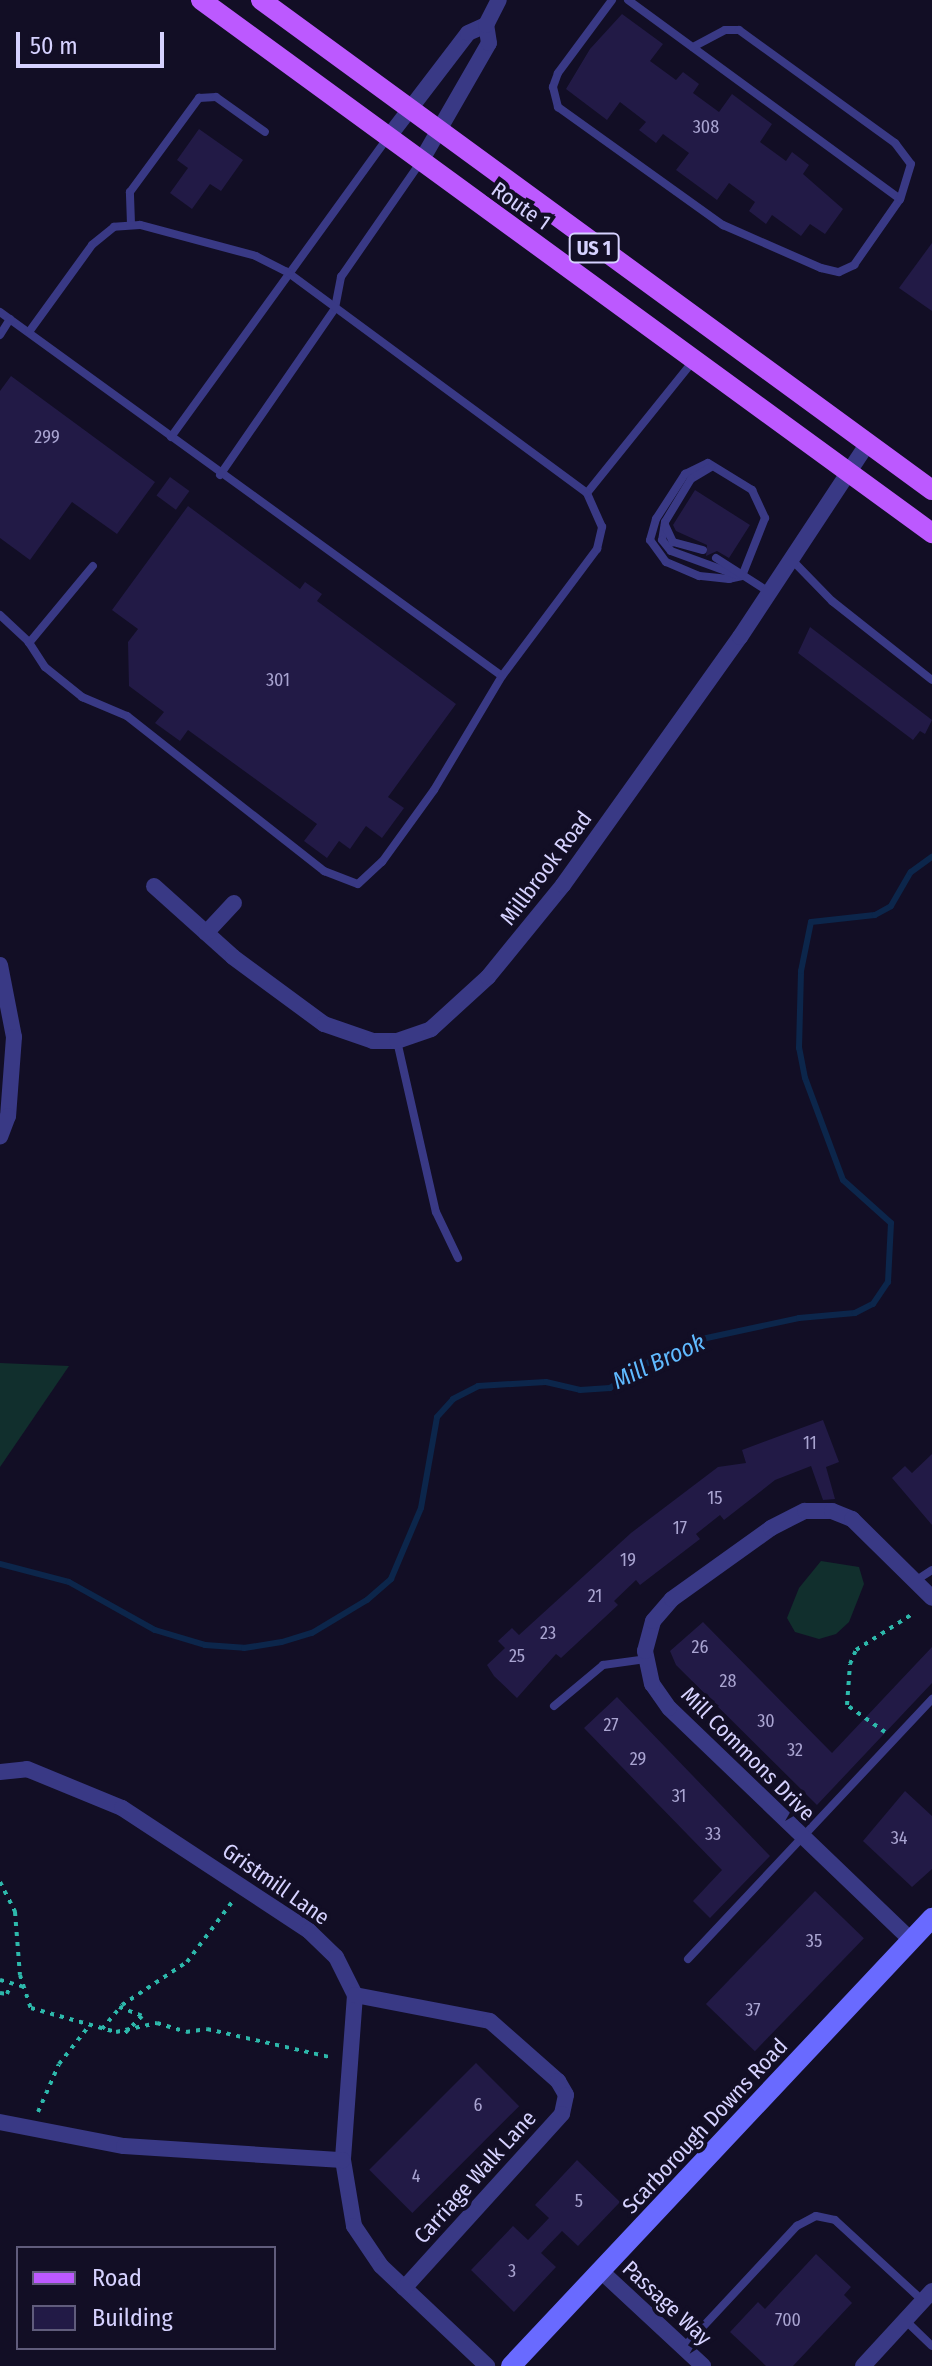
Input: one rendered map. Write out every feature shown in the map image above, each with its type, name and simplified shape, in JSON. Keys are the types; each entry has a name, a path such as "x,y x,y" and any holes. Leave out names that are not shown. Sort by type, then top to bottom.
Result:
{"main road":[{"name":"Route 1","path":"201,0 387,139 932,533"},
{"name":"Route 1","path":"261,0 437,133 866,446 932,490"}],"street":[{"path":"420,163 489,43 486,25 499,0"},
{"path":"387,139 468,33 486,25"},
{"name":"Millbrook Road","path":"154,886 206,933 324,1024 358,1038 397,1041 442,1021 488,977 563,885 769,592 866,446"},
{"path":"206,933 234,903"},
{"path":"0,965 12,1011 6,1062 8,1116 0,1137"},
{"path":"646,1659 649,1629 672,1599 771,1528 805,1511 832,1511 852,1519 932,1598"},
{"name":"Mill Commons Drive","path":"646,1659 652,1684 669,1708 801,1838 911,1940"},
{"name":"Gristmill Lane","path":"0,1772 14,1769 43,1774 136,1816 309,1931 344,1967 355,1995"},
{"name":"Scarborough Downs Road","path":"511,2366 932,1918"},
{"path":"355,1995 343,2160 354,2226 375,2258 487,2366"},
{"name":"Carriage Walk Lane","path":"355,1995 490,2021 558,2081 566,2095 562,2114 404,2288"},
{"path":"0,2122 124,2146 343,2160"},
{"name":"Passage Way","path":"602,2272 703,2366"},
{"path":"863,2366 928,2296"}],"lane":[{"path":"612,0 558,73 555,101 690,204 791,256 839,272 859,261 900,199 911,164 895,143 739,30 725,30 693,47"},
{"path":"628,0 900,199"},
{"path":"131,224 130,192 199,98 216,97 265,132"},
{"path":"171,437 287,272 387,139"},
{"path":"220,475 335,308 341,277 420,163"},
{"path":"0,615 29,643 45,667 82,697 127,716 324,871 350,884 362,882 382,862 453,760 502,676 597,549 601,517 587,493 287,272 256,256 131,224 114,227 92,245 29,332"},
{"path":"0,312 220,475 502,676"},
{"path":"0,335 10,319"},
{"path":"587,493 694,360"},
{"path":"700,464 717,466 752,490 763,510 764,525 742,576 699,576 660,558 650,540 656,519 685,474 700,464"},
{"path":"717,466 696,473 665,522 662,540 671,551 742,576"},
{"path":"665,522 673,542 703,550"},
{"path":"716,558 769,592"},
{"path":"791,559 832,601 932,680"},
{"path":"29,643 93,566"},
{"path":"397,1041 436,1212 458,1258"},
{"path":"915,1581 932,1570"},
{"path":"554,1706 603,1665 646,1659"},
{"path":"688,1959 932,1699"},
{"path":"684,2347 797,2226 816,2216 835,2220 928,2296"},
{"path":"905,2320 932,2346"}],"path":[{"path":"885,1732 847,1705 856,1650 914,1613"},
{"path":"0,1882 15,1912 24,1987 31,2008 87,2026 125,2033 157,2023 186,2032 217,2030 254,2044 326,2057"},
{"path":"101,2029 119,2007 177,1972 232,1902"},
{"path":"0,1980 10,1986 24,1987"},
{"path":"0,1993 7,1994 10,1986"},
{"path":"119,2007 142,2016 125,2033"},
{"path":"36,2115 59,2064 87,2026"}],"green space":[{"path":"0,1363 69,1366 0,1467"},
{"path":"821,1561 859,1567 864,1584 849,1622 836,1634 819,1639 795,1632 787,1618 799,1588"}],"building":[{"path":"622,14 663,44 650,61 676,80 683,72 699,84 693,93 719,112 732,94 772,124 760,142 786,161 792,152 809,165 803,174 843,209 825,234 810,224 801,236 772,215 766,224 749,211 755,202 729,183 717,200 676,170 689,153 663,134 656,143 639,130 646,122 620,102 607,120 566,89 590,49"},
{"path":"199,129 243,160 221,191 210,184 192,209 170,193 188,168 177,160"},
{"path":"932,243 932,311 899,288"},
{"path":"11,376 155,482 117,534 72,502 30,560 0,538 0,391"},
{"path":"170,477 189,491 176,510 156,496"},
{"path":"695,490 750,525 729,558 717,551 706,556 707,545 676,531 673,525"},
{"path":"188,506 300,589 305,582 322,594 317,601 456,704 388,797 404,808 382,838 366,826 350,849 339,841 327,858 304,841 317,824 188,730 180,741 155,723 164,712 129,686 128,642 138,629 112,610"},
{"path":"810,627 932,720 925,734 920,731 913,740 798,653"},
{"path":"823,1420 839,1462 826,1467 835,1499 823,1500 811,1466 775,1480 724,1520 720,1515 696,1534 700,1539 640,1585 636,1580 614,1601 618,1605 561,1658 556,1654 517,1698 494,1676 487,1665 505,1648 498,1641 512,1628 519,1635 631,1533 718,1467 746,1463 742,1450"},
{"path":"932,1454 932,1525 892,1478 905,1466 912,1473"},
{"path":"703,1622 832,1753 932,1647 932,1683 817,1805 676,1665 670,1651"},
{"path":"617,1697 770,1856 710,1918 693,1901 722,1870 584,1728"},
{"path":"905,1791 932,1816 932,1869 912,1887 863,1841"},
{"path":"815,1891 864,1938 755,2051 706,2004"},
{"path":"476,2063 519,2106 412,2213 369,2170"},
{"path":"577,2160 620,2202 578,2246 562,2231 541,2253 556,2267 514,2312 471,2270 513,2226 528,2240 549,2218 535,2205"},
{"path":"816,2254 851,2287 844,2295 852,2303 793,2366 766,2366 730,2332 758,2302 765,2309"}],"waterway":[{"name":"Mill Brook","path":"0,1564 69,1582 155,1630 205,1645 244,1648 282,1642 312,1633 367,1600 391,1579 421,1508 437,1417 453,1399 478,1386 546,1382 580,1390 610,1388 649,1362 702,1339 799,1318 855,1313 873,1304 888,1282 891,1223 843,1180 805,1078 799,1048 801,971 811,922 875,915 891,906 911,872 932,857"}]}
